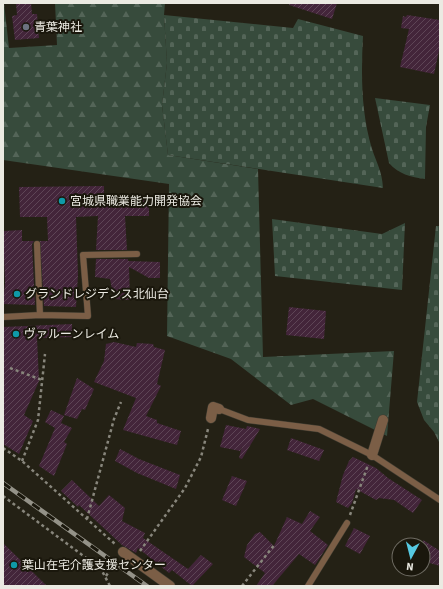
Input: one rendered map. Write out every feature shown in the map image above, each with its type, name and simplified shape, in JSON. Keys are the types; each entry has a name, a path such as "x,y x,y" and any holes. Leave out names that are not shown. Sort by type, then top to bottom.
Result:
{"street":[{"path":"211,418 213,407 219,409"},
{"path":"372,455 383,420"},
{"path":"123,552 170,586"}],"lane":[{"path":"37,244 40,315"},
{"path":"3,317 40,315 88,316 83,255 137,254"},
{"path":"219,409 248,420 319,429 372,455 440,500"},
{"path":"308,586 347,523"}],"path":[{"path":"22,461 38,420 45,354"},
{"path":"10,368 42,380"},
{"path":"87,519 114,419 121,402"},
{"path":"134,560 186,486 201,456 211,418"},
{"path":"3,448 22,461 123,552 106,576"},
{"path":"347,523 372,455"},
{"path":"3,496 101,569 110,586"},
{"path":"242,586 275,544"}],"green space":[{"path":"3,3 9,48 57,45 55,3 165,3 164,15 167,63 162,105 168,155 258,169 263,357 394,351 387,436 313,399 291,405 231,359 167,336 169,184 3,160"},
{"path":"164,15 293,28 298,19 363,36 362,79 364,107 368,135 380,172 383,188 168,155 162,105 167,63"},
{"path":"375,98 430,105 426,127 425,179 396,170 389,163"},
{"path":"272,219 382,234 405,223 402,290 275,276"},
{"path":"436,226 440,226 440,444 434,432 424,420 417,402"}],"building":[{"name":"青葉神社","path":"16,3 31,3 32,14 37,14 39,38 15,40 12,16 17,15"},
{"path":"290,3 337,3 332,19 289,5"},
{"path":"407,15 440,20 440,46 434,74 400,67 409,29 401,28 403,16 406,17"},
{"path":"104,186 104,198 149,198 149,216 125,216 127,250 96,250 98,216 76,217 78,275 76,307 44,306 40,241 48,241 47,217 20,217 19,187"},
{"path":"22,230 22,241 34,241 32,244 35,305 3,304 5,283 3,231"},
{"path":"96,259 128,259 128,261 160,262 160,278 149,278 129,267 130,300 114,299 110,279 95,277"},
{"path":"289,307 326,311 324,339 286,335"},
{"path":"72,324 72,337 37,338 39,381 24,415 33,421 19,454 3,444 3,327"},
{"path":"114,342 136,347 137,343 153,344 154,347 165,350 157,384 161,386 146,416 157,420 157,423 181,431 177,445 123,430 136,398 94,382 104,361 106,344"},
{"path":"77,378 94,389 85,410 82,409 77,419 64,415"},
{"path":"51,410 64,416 61,423 72,428 64,442 67,444 54,476 39,466 55,428 45,422"},
{"path":"226,425 246,429 247,426 260,429 242,459 239,458 242,446 240,451 220,447"},
{"path":"291,438 324,450 319,461 287,450"},
{"path":"120,449 139,459 180,475 176,489 137,473 115,461"},
{"path":"353,457 376,468 388,478 422,500 413,513 394,500 379,498 376,500 356,489 352,503 348,508 336,502 343,475 349,461"},
{"path":"232,476 247,481 236,506 222,500"},
{"path":"72,480 99,506 109,495 125,508 122,521 145,533 143,538 188,569 201,555 213,564 192,586 172,570 169,573 138,548 136,553 122,545 79,505 78,507 61,491"},
{"path":"310,511 320,517 310,531 328,545 315,565 299,554 272,586 256,586 265,573 244,557 247,545 255,534 260,532 274,546 287,517 302,524"},
{"path":"354,528 370,536 360,554 345,546"},
{"name":"葉山在宅介護支援センター","path":"3,543 47,586 3,586"},
{"path":"431,545 440,551 440,566 431,563"}],"railway":[{"path":"3,483 147,586"}],"place":[{"name":"青葉神社","path":"26,27"},
{"name":"宮城県職業能力開発協会","path":"62,201"},
{"name":"グランドレジデンス北仙台","path":"17,294"},
{"name":"ヴァルーンレイム","path":"16,334"},
{"name":"葉山在宅介護支援センター","path":"14,565"}]}
